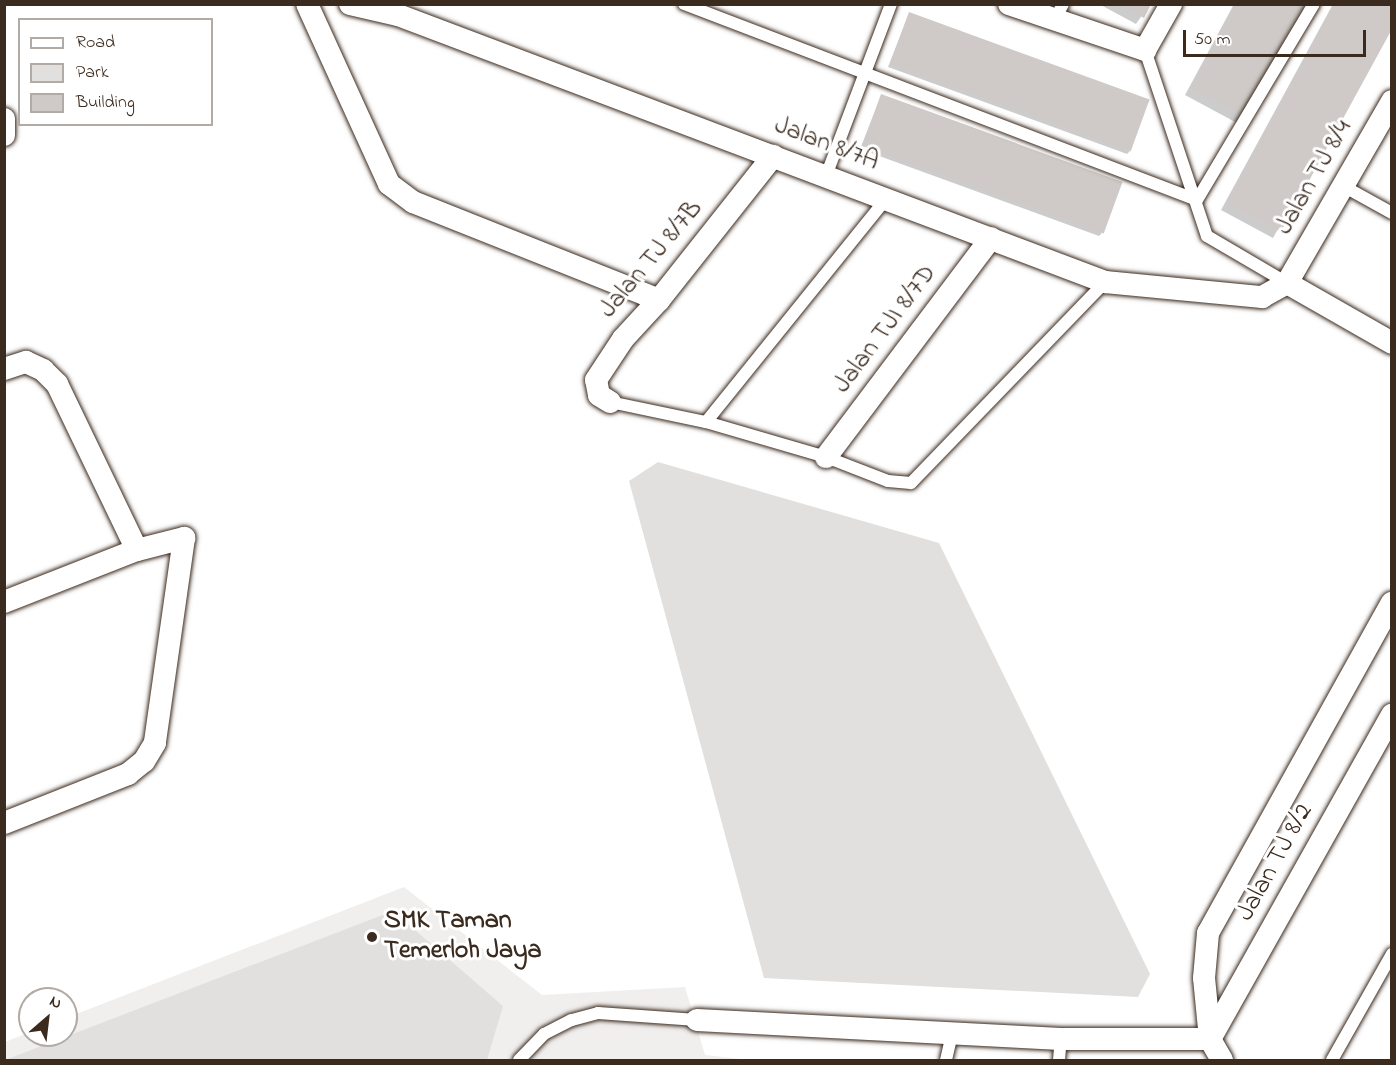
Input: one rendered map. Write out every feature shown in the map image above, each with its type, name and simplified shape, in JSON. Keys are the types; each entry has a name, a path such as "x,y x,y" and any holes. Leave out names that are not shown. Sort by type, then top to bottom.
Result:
{"street":[{"path":"307,4 388,184 412,202 659,300"},
{"name":"Jalan 8/7A","path":"350,4 400,10 773,156 1105,282 1262,297 1287,283"},
{"path":"1009,4 1059,13 1144,50 1171,4"},
{"name":"Jalan TJ 8/4","path":"1287,283 1392,101"},
{"path":"4,119 4,135"},
{"name":"Jalan TJ 8/7B","path":"610,402 598,394 596,380 623,339 659,300 773,156"},
{"name":"Jalan TJI 8/7D","path":"826,457 991,238"},
{"path":"1287,283 1392,343"},
{"path":"4,369 26,363 43,370 57,384 137,550"},
{"path":"4,602 137,550 184,538 155,743 144,761 128,774 4,823"},
{"path":"1222,1060 1210,1039 1204,978 1208,933 1392,603"},
{"name":"Jalan TJ 8/2","path":"1210,1039 1392,714"},
{"path":"697,1020 952,1034 1060,1050 1210,1039"}],"lane":[{"path":"684,4 1197,200"},
{"path":"826,176 891,4"},
{"path":"1197,200 1314,4"},
{"path":"1144,50 1208,236 1287,283"},
{"path":"1343,186 1392,213"},
{"path":"706,422 887,198"},
{"path":"610,402 706,422 826,457 888,481 911,483 1105,282"},
{"path":"1332,1060 1392,954"},
{"path":"519,1060 544,1034 572,1020 598,1013 697,1020"},
{"path":"945,1060 952,1034"}],"shaded area":[{"name":"SMK Taman Temerloh Jaya","path":"404,887 542,995 685,987 705,1055 750,1060 5,1060 5,1042 18,1037 18,1047 78,1047 78,1013"}],"green space":[{"path":"658,462 939,543 1150,974 1138,997 764,978 629,481"},
{"name":"SMK Taman Temerloh Jaya","path":"393,911 503,1006 487,1060 5,1060 39,1047 78,1047 78,1032"}],"building":[{"path":"1118,4 1151,4 1144,18"},
{"path":"1236,4 1306,4 1245,117 1191,88"},
{"path":"1334,4 1392,4 1392,29 1281,232 1227,203"},
{"path":"909,12 1150,100 1131,151 890,64"},
{"path":"881,94 1123,182 1104,234 862,146"}],"place":[{"name":"SMK Taman Temerloh Jaya","path":"372,937"}]}
